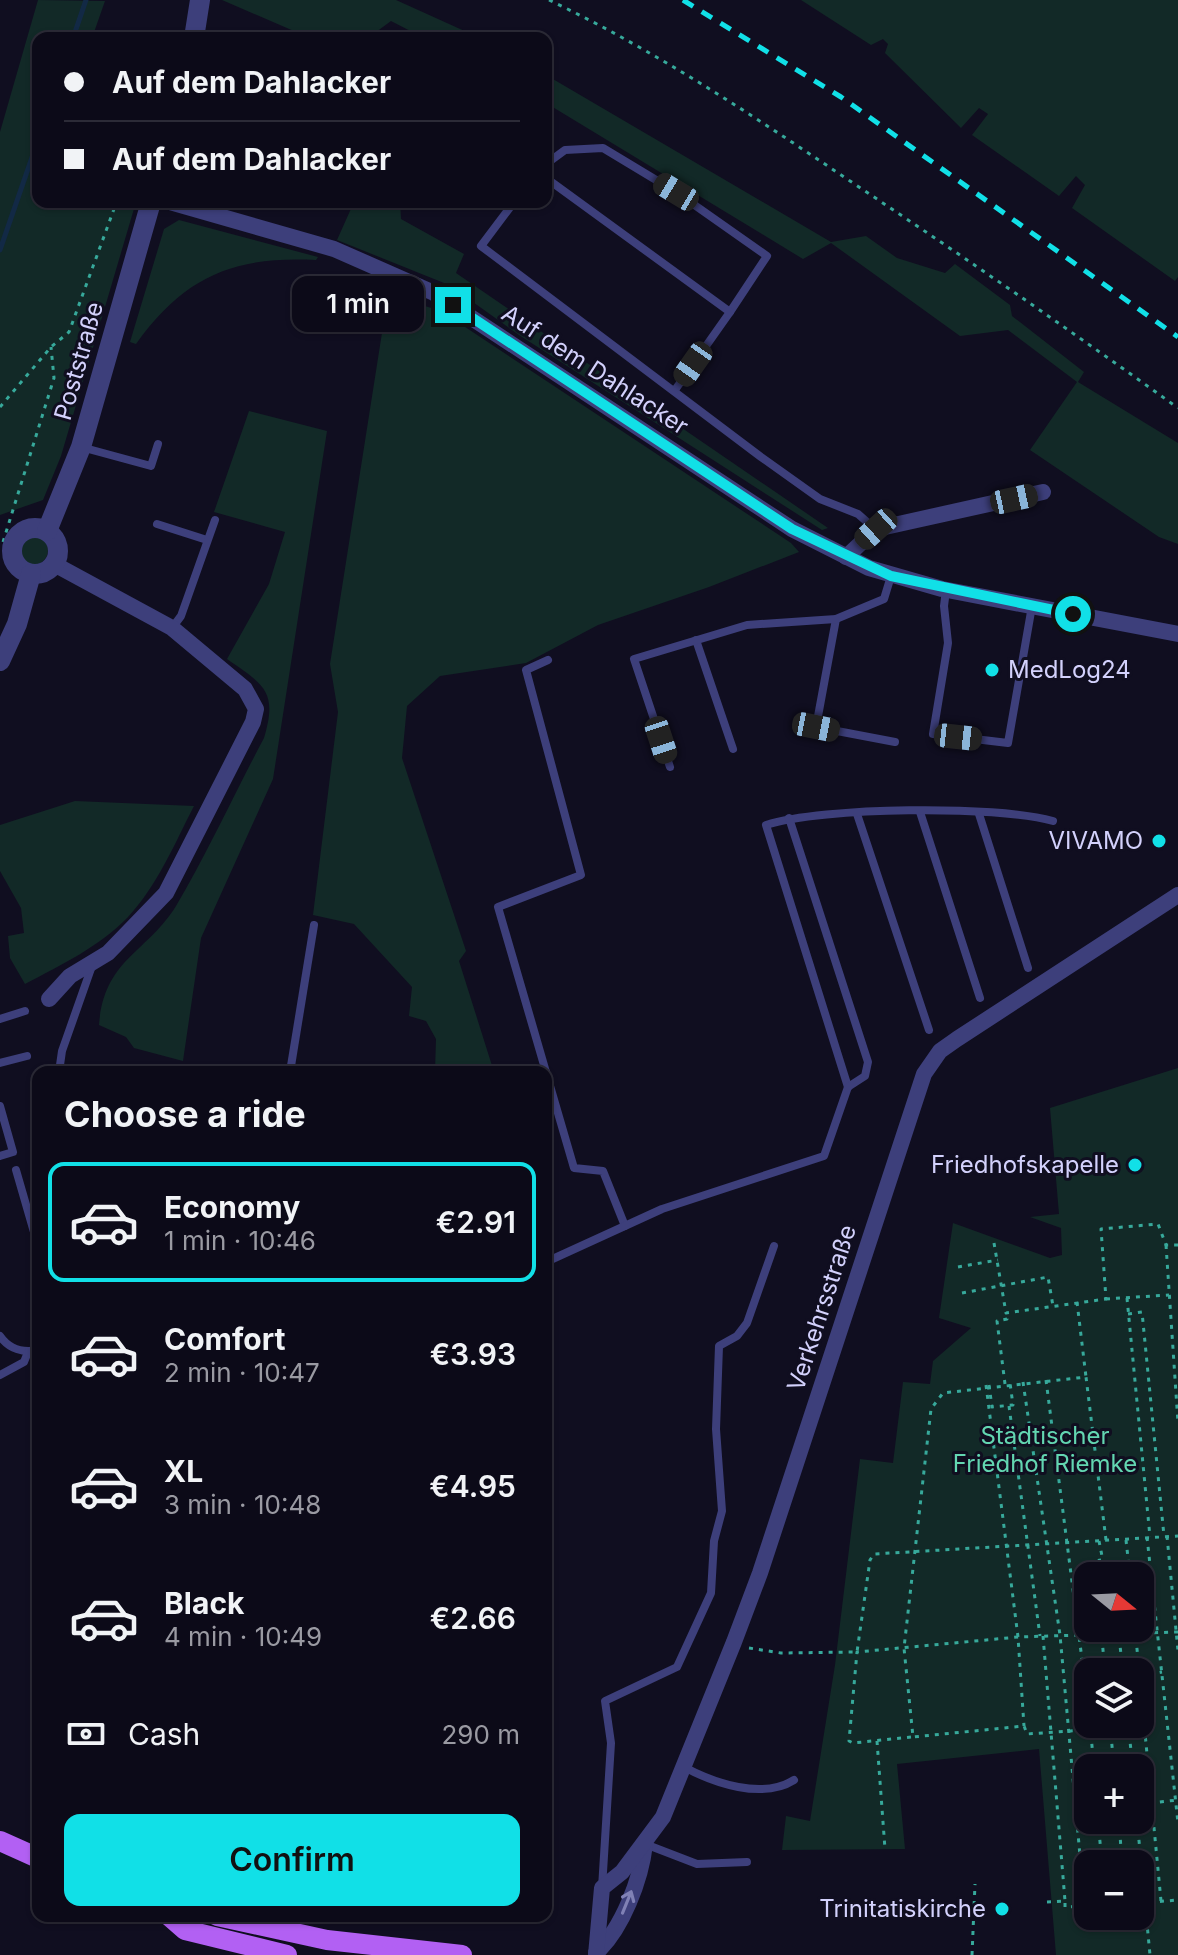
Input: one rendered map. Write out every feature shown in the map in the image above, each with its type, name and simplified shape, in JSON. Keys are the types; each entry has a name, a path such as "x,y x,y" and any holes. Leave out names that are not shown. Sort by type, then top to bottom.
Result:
{"main road":[{"path":"0,1841 32,1855"},
{"path":"176,1922 185,1930 287,1955"},
{"path":"267,1923 358,1951 462,1955"}],"street":[{"path":"195,32 200,0"},
{"name":"Poststraße","path":"47,531 81,447 149,208"},
{"name":"Auf dem Dahlacker","path":"191,208 334,249 434,293 792,529 846,557 891,576 946,589 1178,634"},
{"path":"846,557 876,529 1043,492"},
{"path":"28,529 47,531 58,550 54,564 44,572 31,574 15,563 5,543 28,529"},
{"path":"49,999 70,976 93,962 137,926 166,893 253,722 256,709 245,689 172,628 54,564"},
{"path":"0,661 21,611 31,574"},
{"name":"Verkehrsstraße","path":"596,1954 602,1888 622,1872 663,1817 734,1642 930,1063 957,1039 1178,895"},
{"name":"Verkehrsstraße","path":"596,1954 612,1938 643,1863 645,1844"}],"lane":[{"path":"552,160 565,150 603,148 676,192 767,256 675,390"},
{"path":"552,182 730,312"},
{"path":"510,208 481,246 820,499 858,514 876,529"},
{"path":"81,447 151,466 158,444"},
{"path":"172,628 181,616 215,520"},
{"path":"157,524 207,540"},
{"path":"670,767 634,659 747,625 836,619 884,599 891,576"},
{"path":"946,589 944,606 948,643 933,734 1008,743 1032,606"},
{"path":"836,619 816,727 895,742"},
{"path":"696,640 733,749"},
{"path":"544,1066 498,907 581,875 526,670 548,660"},
{"path":"920,812 980,998"},
{"path":"552,1259 662,1209 824,1156 848,1087 766,825 789,818 920,812 1031,815 1053,821"},
{"path":"857,814 929,1030"},
{"path":"979,814 1028,968"},
{"path":"789,818 868,1062 865,1076 848,1087"},
{"path":"291,1066 314,925"},
{"path":"60,1066 62,1051 93,962"},
{"path":"0,1019 25,1011"},
{"path":"0,1063 27,1056"},
{"path":"552,1093 574,1168 603,1171 625,1226"},
{"path":"0,1106 13,1152 0,1156"},
{"path":"16,1170 32,1225"},
{"path":"602,1888 611,1743 605,1701 677,1667 711,1593 714,1541 722,1511 716,1429 719,1346 737,1336 747,1323 774,1246"},
{"path":"0,1336 12,1347 32,1351"},
{"path":"0,1375 24,1362 32,1352"},
{"path":"684,1767 715,1783 780,1789 794,1780"},
{"path":"645,1844 697,1864 747,1862"}],"path":[{"path":"549,0 604,26 714,90 960,254 1178,408"},
{"path":"0,407 51,347 69,332 115,208"},
{"path":"5,543 54,378 51,347"},
{"path":"1106,1299 1101,1229 1158,1224 1166,1245 1178,1423"},
{"path":"987,1385 992,1407 1013,1405 997,1321 1007,1319 994,1243"},
{"path":"1166,1245 1178,1245"},
{"path":"958,1267 998,1260"},
{"path":"962,1293 1048,1277 1053,1306"},
{"path":"1006,1313 1077,1302 1169,1295"},
{"path":"1127,1298 1178,1823"},
{"path":"1077,1302 1106,1540"},
{"path":"1128,1314 1142,1312 1178,1651"},
{"path":"913,1737 904,1648 931,1409 943,1393 987,1385 1086,1377"},
{"path":"1046,1379 1074,1585"},
{"path":"1023,1382 1060,1635 1080,1850"},
{"path":"987,1385 1018,1637 1024,1726 1027,1734 1074,1732"},
{"path":"1009,1406 1042,1636 1065,1907 1074,1907"},
{"path":"1024,1726 853,1743 847,1735 870,1560 874,1554 1178,1536"},
{"path":"1126,1539 1128,1562"},
{"path":"1093,1562 1101,1560 1099,1540"},
{"path":"1154,1633 1177,1632"},
{"path":"734,1642 756,1651 857,1652 1074,1635"},
{"path":"1154,1673 1162,1672"},
{"path":"877,1741 885,1849"},
{"path":"1154,1803 1177,1800"},
{"path":"1154,1832 1161,1901"},
{"path":"972,1955 975,1884"},
{"path":"1154,1901 1178,1900"},
{"path":"1047,1902 1065,1901"},
{"path":"1146,1930 1150,1955"}],"green space":[{"path":"38,0 105,1 94,32 32,32 32,208 134,208 61,456 43,500 0,515 0,132"},
{"path":"222,0 396,0 467,32 412,32 391,21 376,32 296,32"},
{"path":"801,0 1178,0 1178,277 1175,281 1072,208 1085,185 1076,176 1059,196 972,135 988,114 979,108 961,128 885,53 888,44 883,39 871,45"},
{"path":"552,79 831,242 866,236 897,258 945,273 955,264 1010,305 1012,316 1084,372 1078,382 1178,443 1178,544 1159,537 1030,450 1077,382 1008,330 960,336 831,243 803,259 552,107"},
{"path":"351,208 400,208 401,219 464,254 456,273 828,528 822,530 519,335 449,285 337,240"},
{"path":"179,220 318,257 316,260 260,262 214,275 173,302 136,344 130,342 164,229"},
{"path":"396,297 441,311 791,543 799,552 598,625 526,663 440,676 407,706 402,758 466,951 459,961 492,1066 435,1066 436,1039 426,1021 409,1016 412,987 354,924 313,915 338,712 330,664 387,301"},
{"path":"249,411 327,431 273,779 201,938 183,1061 134,1048 126,1037 99,1025 109,985 128,958 165,922 176,906 264,738 268,722 265,691 227,659 269,584 285,532 214,512"},
{"path":"33,535 39,536 47,544 47,556 39,564 33,565 27,564 19,556 18,550 19,544 27,536"},
{"path":"75,801 194,806 157,878 128,917 92,946 25,984 10,958 8,936 24,933 21,908 0,871 0,825"},
{"name":"Städtischer Friedhof Riemke","path":"1178,1068 1178,1955 1056,1955 1039,1749 897,1764 905,1849 782,1850 786,1816 810,1821 835,1665 860,1459 893,1463 903,1382 930,1384 933,1361 971,1328 939,1318 953,1223 1050,1258 1062,1255 1061,1228 1030,1217 1059,1214 1050,1108"}],"waterway":[{"path":"75,32 86,0"},
{"path":"0,250 32,157"}],"railway":[{"path":"683,0 841,97 1178,337"}],"place":[{"name":"MedLog24","path":"992,670"},
{"name":"VIVAMO","path":"1159,841"},
{"name":"Friedhofskapelle","path":"1135,1165"},
{"name":"Trinitatiskirche","path":"1002,1909"}],"route":[{"path":"453,305 792,529 846,557 891,576 942,589 1073,614"}]}
